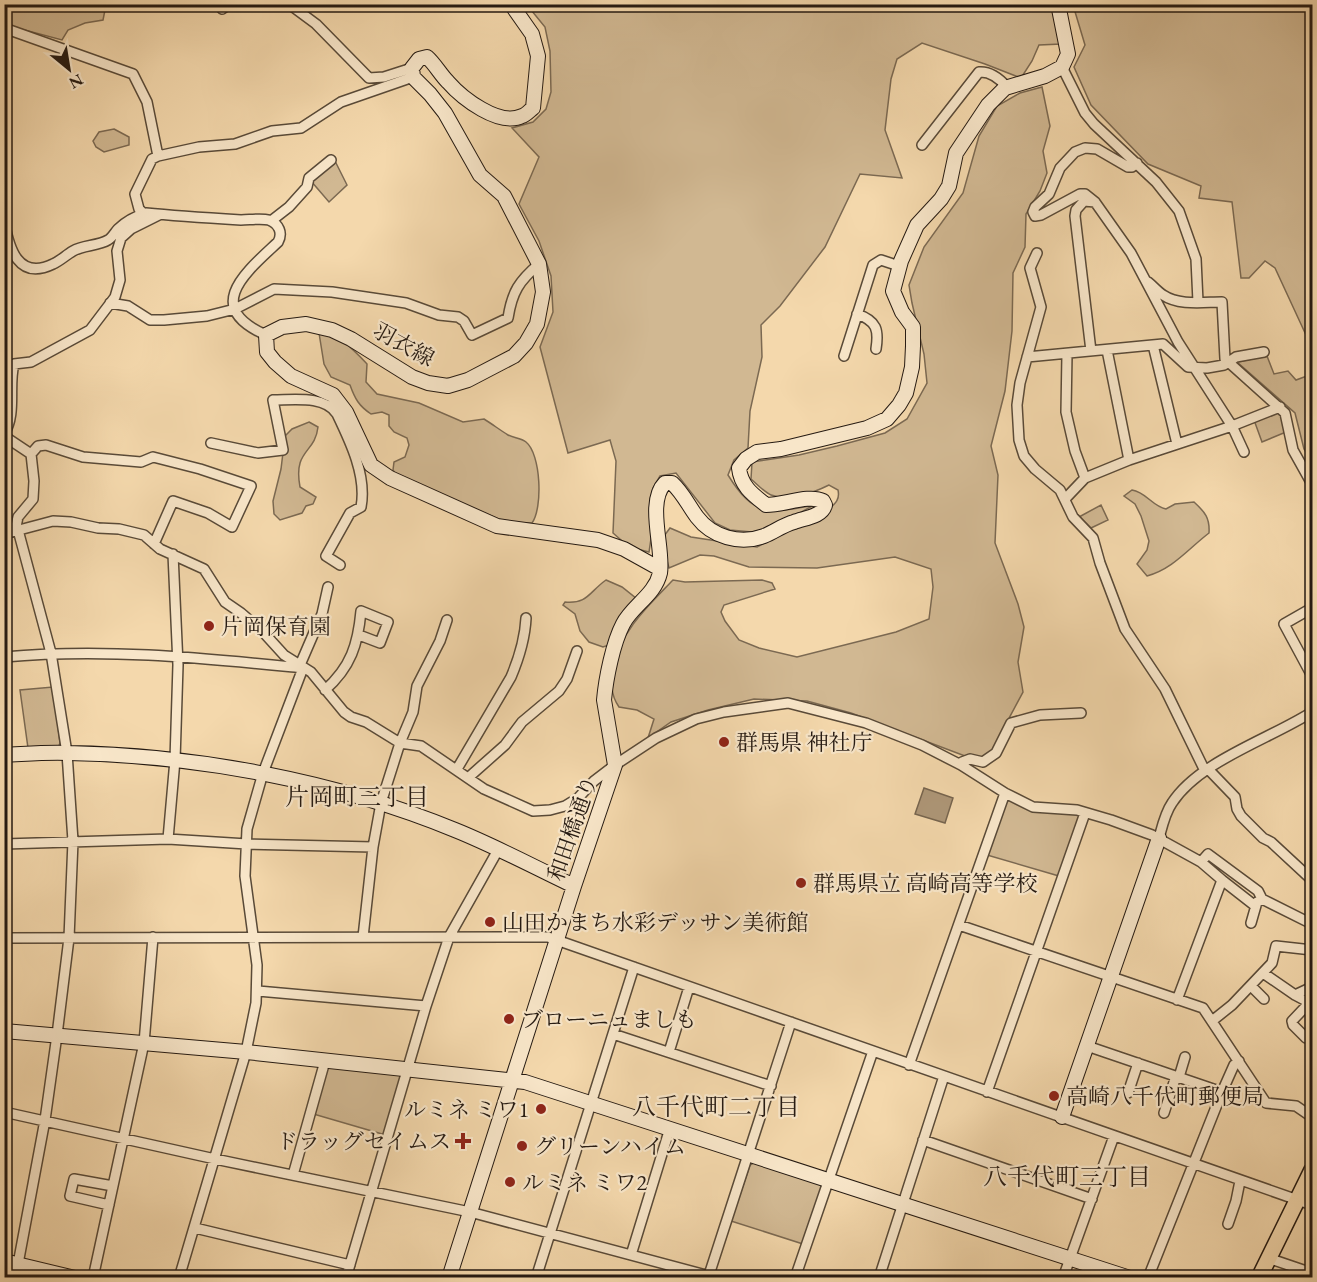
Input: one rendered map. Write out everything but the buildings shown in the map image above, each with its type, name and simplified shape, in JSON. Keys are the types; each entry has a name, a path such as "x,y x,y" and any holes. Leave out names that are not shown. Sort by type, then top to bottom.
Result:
{"main road":[{"path":"1259,1278 1312,1170"}],"street":[{"path":"289,4 316,24 369,78 412,72"},
{"path":"144,214 139,209 135,194 153,159 158,156 199,147 235,144 272,130 300,128 341,102 412,72 419,59 427,57 448,82 488,113 505,119 521,117 533,108 538,56 532,34 511,4"},
{"path":"660,569 657,501 659,489 665,483 672,483 681,491 705,526 716,534 743,540 765,536 790,523 820,513 824,510 825,505 823,501 811,497 780,505 766,505 744,486 740,478 739,468 746,459 757,452 781,449 867,428 887,419 899,405 906,393 910,376 913,327 902,312 893,291 899,266 917,225 941,199 949,186 956,153 988,105 1007,87 1062,68 1068,54 1058,4"},
{"path":"4,28 133,74 147,102 158,156"},
{"path":"1062,68 1085,113 1156,182 1179,211 1196,259 1198,302"},
{"name":"羽衣線","path":"266,335 282,327 306,324 332,330 351,339 412,377 428,383 448,386 468,380 514,356 526,343 537,324 543,291 538,264 504,196 480,175 445,113 412,72"},
{"path":"922,145 979,72 986,72 1000,78 1007,87"},
{"path":"1137,163 1128,167 1097,149 1085,147 1075,152 1060,168 1049,194 1035,207 1033,212 1035,216 1041,215 1080,194 1085,194 1095,202 1131,253 1178,342 1232,426 1244,452"},
{"path":"271,221 289,207 307,187 309,178 331,160"},
{"path":"1091,351 1075,216 1076,210 1084,201 1095,202"},
{"path":"4,222 9,245 13,252 23,264 35,269 55,263 74,250 109,239 122,225 144,214 271,221 281,231 281,237 235,287 236,309 246,325 266,335 267,352 275,362 291,376 333,395 371,465 390,478 497,526 598,540 624,549 660,569"},
{"path":"31,454 4,435 10,419 14,364 31,362 90,330 116,297 120,280 117,251 121,238 131,229 162,214"},
{"path":"1037,253 1030,268 1041,307 1017,405 1019,440 1024,456 1035,469 1060,490 1073,517 1093,538 1125,629 1165,689 1207,770 1235,797 1237,809 1256,831 1312,880"},
{"path":"844,356 873,265 881,260 899,266"},
{"path":"110,303 128,306 150,320 207,316 236,309 274,289 332,291 406,303 439,315 458,317 464,321 472,335 508,318 514,290 538,264"},
{"path":"1144,279 1163,295 1173,300 1222,302 1224,359 1285,413 1293,450 1312,484"},
{"path":"857,314 872,322 879,333 876,349"},
{"path":"1027,357 1163,344 1188,367 1196,368 1216,366 1236,357 1264,352"},
{"path":"1153,345 1177,444"},
{"path":"1107,350 1130,459"},
{"path":"1067,354 1066,412 1075,451 1085,478"},
{"path":"211,443 258,453 283,450 273,400 309,400 330,405 342,413 363,495 361,507 351,513 326,556 340,566"},
{"path":"1065,499 1085,478 1130,459 1232,426 1280,407"},
{"path":"75,1278 11,1263 45,1120 69,938 73,841 67,753 51,653 16,530 18,517 33,499 31,454 38,446 46,445 82,457 141,462 153,457 252,486 232,527 208,513 173,501 154,544"},
{"path":"4,534 53,520 98,528 119,529 144,535 154,544 204,569 225,602 264,633 284,655 311,672 344,712 351,717 366,722 400,743 421,746 484,789 533,811 565,806 578,798 594,781 615,765 656,738 696,719 724,712 788,703 866,723 922,745 1033,807 1085,813 1159,838 1201,862 1254,905 1260,901"},
{"path":"168,839 175,760 178,655 172,554"},
{"name":"和田橋通り","path":"449,1278 615,765 604,700 616,641 623,623 658,580 660,569"},
{"path":"180,1278 246,1052 258,991 254,937 245,876 247,829 263,773 322,614 328,587"},
{"path":"1312,608 1284,624 1312,674"},
{"path":"457,769 511,677 526,633 526,618"},
{"path":"363,937 373,847 381,803 400,743 413,712 417,686 440,641 447,620"},
{"path":"325,690 338,679 346,667 359,635"},
{"path":"468,777 504,745 522,722 559,692 567,680 576,651"},
{"path":"4,657 51,653 178,655 302,667"},
{"path":"1062,1117 1170,805 1184,788 1207,770 1312,712"},
{"path":"961,765 962,762 970,759 983,762 996,753 1011,723 1040,715 1081,713"},
{"path":"4,755 67,753 175,760 263,773 381,803 455,830 574,886"},
{"path":"909,1065 1005,793"},
{"path":"987,1092 1085,813"},
{"path":"4,844 168,839 247,844 373,847"},
{"path":"346,1278 448,937 498,850"},
{"path":"1201,862 1208,854 1258,891 1260,901 1251,922"},
{"path":"1177,1000 1222,879"},
{"path":"1260,901 1312,924"},
{"path":"959,925 1203,1008 1266,1103 1296,1106 1312,1117"},
{"path":"93,1278 144,1043 153,937"},
{"path":"4,938 548,937 1312,1205"},
{"path":"1212,1021 1232,1005 1272,963 1277,946 1312,950"},
{"path":"536,1278 634,968"},
{"path":"1263,973 1311,1003 1292,1021 1306,1038"},
{"path":"1251,986 1264,999"},
{"path":"669,1052 689,987"},
{"path":"1295,995 1312,987"},
{"path":"258,991 426,1006"},
{"path":"4,1112 470,1212 711,1277 791,1022"},
{"path":"4,1031 246,1052 525,1082 1130,1278"},
{"path":"613,1034 771,1086"},
{"path":"1087,1046 1222,1092"},
{"path":"795,1278 873,1051"},
{"path":"1164,1113 1185,1057"},
{"path":"293,1175 325,1061"},
{"path":"1148,1278 1222,1092 1234,1065 1239,1061"},
{"path":"1128,1093 1138,1063"},
{"path":"879,1278 944,1076"},
{"path":"631,1255 670,1128"},
{"path":"1063,1278 1114,1136"},
{"path":"923,1140 1092,1199"},
{"path":"109,1205 70,1196 74,1179 113,1186"},
{"path":"1228,1224 1240,1181"},
{"path":"195,1228 350,1265"},
{"path":"1268,1258 1312,1273"}],"shaded area":[{"path":"4,5 106,5 103,20 85,23 68,30 62,40 21,29 10,38 5,53"},
{"path":"527,5 1058,5 1061,44 1039,45 1021,78 922,43 897,59 891,79 885,130 902,178 860,174 825,247 780,306 761,325 762,357 750,411 748,448 734,460 728,475 746,499 764,509 774,511 814,505 771,529 752,532 730,530 715,523 676,473 660,476 653,488 653,525 649,552 629,547 613,533 616,461 610,440 568,453 540,347 553,312 551,276 539,241 519,204 539,157 512,128 533,122 546,109 551,92 550,51 545,27"},
{"path":"1073,5 1312,5 1312,348 1275,268 1265,261 1249,278 1241,278 1232,202 1199,198 1201,186 1148,164 1091,105 1074,67 1085,45"},
{"path":"1042,87 1050,126 1043,151 1047,173 1040,191 1026,214 1025,247 1013,273 1012,331 1005,391 991,446 998,475 995,543 1018,604 1024,627 1018,662 1023,692 992,750 983,758 965,756 851,713 807,701 754,699 671,722 648,738 654,719 637,710 619,707 613,693 613,672 629,630 645,609 673,580 685,582 762,580 772,583 775,589 724,605 721,612 739,640 759,648 797,657 896,632 929,619 933,587 931,569 895,557 817,568 749,567 714,556 700,555 669,568 664,549 664,536 670,528 691,537 757,547 829,509 837,501 838,490 829,485 808,494 793,497 771,495 751,479 752,462 799,455 885,433 907,419 927,383 924,354 909,285 924,247 963,193 979,136 997,106 1020,93"},
{"path":"114,129 129,137 129,145 104,152 96,147 93,141 99,132"},
{"path":"335,161 347,185 329,202 311,181"},
{"path":"319,333 341,341 367,364 366,382 377,394 419,403 463,422 484,419 508,435 526,442 535,458 539,481 538,506 532,523 501,520 396,475 393,470 394,462 405,457 409,445 407,438 394,432 389,426 389,415 382,412 371,414 358,402 350,385 331,377 324,364"},
{"path":"1267,356 1274,374 1288,371 1296,380 1312,374 1312,462 1304,449 1295,413 1237,362"},
{"path":"1277,412 1282,413 1286,432 1262,442 1254,420"},
{"path":"309,422 318,427 313,442 299,465 300,487 316,497 313,504 306,506 302,513 280,520 274,514 273,501 281,469 285,436 292,429"},
{"path":"1132,490 1166,509 1175,504 1194,502 1206,516 1209,533 1173,564 1147,576 1137,564 1147,550 1149,541 1135,504 1124,496"},
{"path":"1101,505 1108,520 1091,528 1079,517"},
{"path":"606,580 622,587 637,599 609,645 603,647 589,642 580,631 575,614 563,605 565,602 584,599"},
{"path":"53,687 60,743 58,748 28,748 20,690"},
{"path":"924,788 953,798 945,823 915,814"},
{"path":"1010,799 1076,813 1080,819 1059,876 987,855 1006,801"},
{"path":"325,1061 409,1068 389,1136 310,1113"},
{"path":"757,1161 823,1185 803,1244 731,1221 750,1165"}],"place":[{"name":"片岡保育園","path":"209,626"},
{"name":"群馬県 神社庁","path":"724,742"},
{"name":"群馬県立 高崎高等学校","path":"801,883"},
{"name":"山田かまち水彩デッサン美術館","path":"490,922"},
{"name":"ブローニュましも","path":"509,1019"},
{"name":"高崎八千代町郵便局","path":"1054,1096"},
{"name":"ルミネ ミワ1","path":"541,1109"},
{"name":"ドラッグセイムス","path":"463,1141"},
{"name":"グリーンハイム","path":"522,1146"},
{"name":"ルミネ ミワ2","path":"510,1182"}],"district":[{"name":"片岡町三丁目","path":"357,797"},
{"name":"八千代町二丁目","path":"716,1107"},
{"name":"八千代町三丁目","path":"1067,1177"}]}
